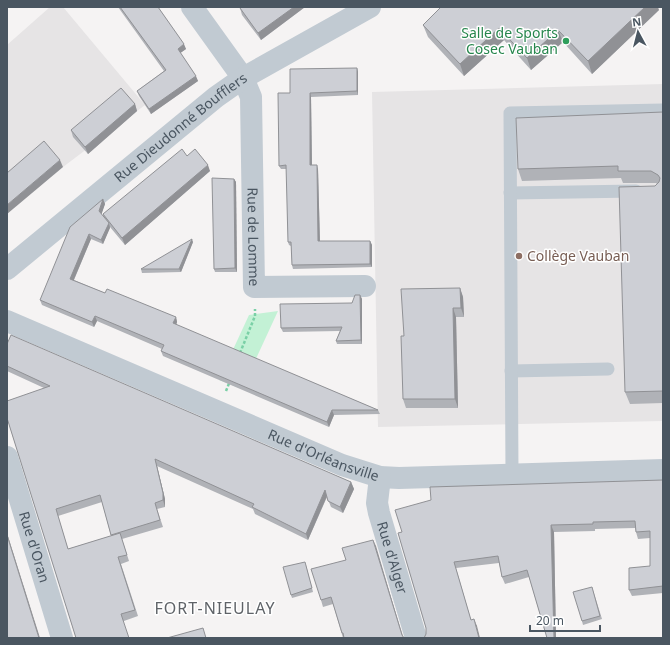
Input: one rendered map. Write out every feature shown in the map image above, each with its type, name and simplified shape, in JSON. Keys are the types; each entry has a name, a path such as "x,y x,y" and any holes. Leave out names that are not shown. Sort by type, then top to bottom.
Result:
{"street":[{"name":"Rue de Lomme","path":"192,7 243,78 248,89 252,107 254,287 365,286"},
{"name":"Rue Dieudonné Boufflers","path":"7,269 199,110 243,78 370,7"},
{"name":"Rue d'Orléansville","path":"7,322 342,466 380,477 399,478 663,470"},
{"name":"Rue d'Oran","path":"7,457 62,638"},
{"name":"Rue d'Alger","path":"380,477 377,503 379,513 416,638"}],"lane":[{"path":"512,474 510,114 663,110"},
{"path":"510,193 648,191"},
{"path":"511,371 608,369"}],"path":[{"path":"238,360 255,316 254,287"},
{"path":"218,412 232,375"}],"shaded area":[{"path":"50,7 63,7 145,105 63,167 7,214 7,45"},
{"name":"Collège Vauban","path":"663,84 663,421 378,427 372,92"}],"green space":[{"path":"278,311 242,389 219,380 249,315"}],"building":[{"path":"120,7 158,7 184,44 178,49 196,76 149,109 137,91 166,70"},
{"path":"294,7 258,33 240,8"},
{"name":"Salle de Sports Cosec Vauban","path":"441,7 645,7 588,61 558,30 527,58 499,28 460,64 423,25"},
{"path":"357,68 357,91 310,93 310,165 317,165 318,241 370,241 370,264 292,265 291,242 288,242 286,165 279,166 278,93 290,93 290,69"},
{"path":"121,88 135,104 85,147 71,130"},
{"path":"663,112 663,391 625,392 619,187 655,186 659,182 660,178 651,171 618,171 618,166 518,169 516,118"},
{"path":"44,141 60,160 7,205 7,173"},
{"path":"182,149 187,156 195,149 208,165 122,238 103,214"},
{"path":"212,178 234,179 235,268 214,269"},
{"path":"103,199 99,211 109,223 101,240 89,234 70,279 105,293 107,289 176,317 173,323 378,410 332,410 327,422 161,351 164,345 95,316 92,322 40,300 70,227"},
{"path":"192,239 179,269 141,269"},
{"path":"460,288 461,308 453,308 455,399 403,399 401,336 404,336 401,289"},
{"path":"355,295 360,295 361,340 336,341 342,327 281,328 280,304 352,303"},
{"path":"11,335 351,482 340,507 328,501 325,490 306,534 252,507 254,504 155,459 163,493 163,500 155,503 160,520 111,535 100,495 56,509 68,549 120,533 127,555 118,557 135,610 121,614 129,638 76,638 7,418 7,401 50,386 7,366 7,344"},
{"path":"663,480 663,586 629,590 629,568 650,566 650,531 636,532 635,521 551,525 554,638 547,638 527,570 502,577 498,556 454,562 471,620 474,619 479,638 424,638 426,628 398,533 402,532 395,510 431,500 430,487"},
{"path":"7,535 39,638 7,638"},
{"path":"373,540 404,638 344,638 331,597 321,600 311,569 346,560 342,548"},
{"path":"305,562 312,588 291,595 283,567"},
{"path":"592,587 600,616 582,621 573,592"},
{"path":"203,628 206,638 167,638"}],"place":[{"name":"Salle de Sports Cosec Vauban","path":"566,41"},
{"name":"Collège Vauban","path":"519,256"}],"district":[{"name":"FORT-NIEULAY","path":"215,608"}]}
